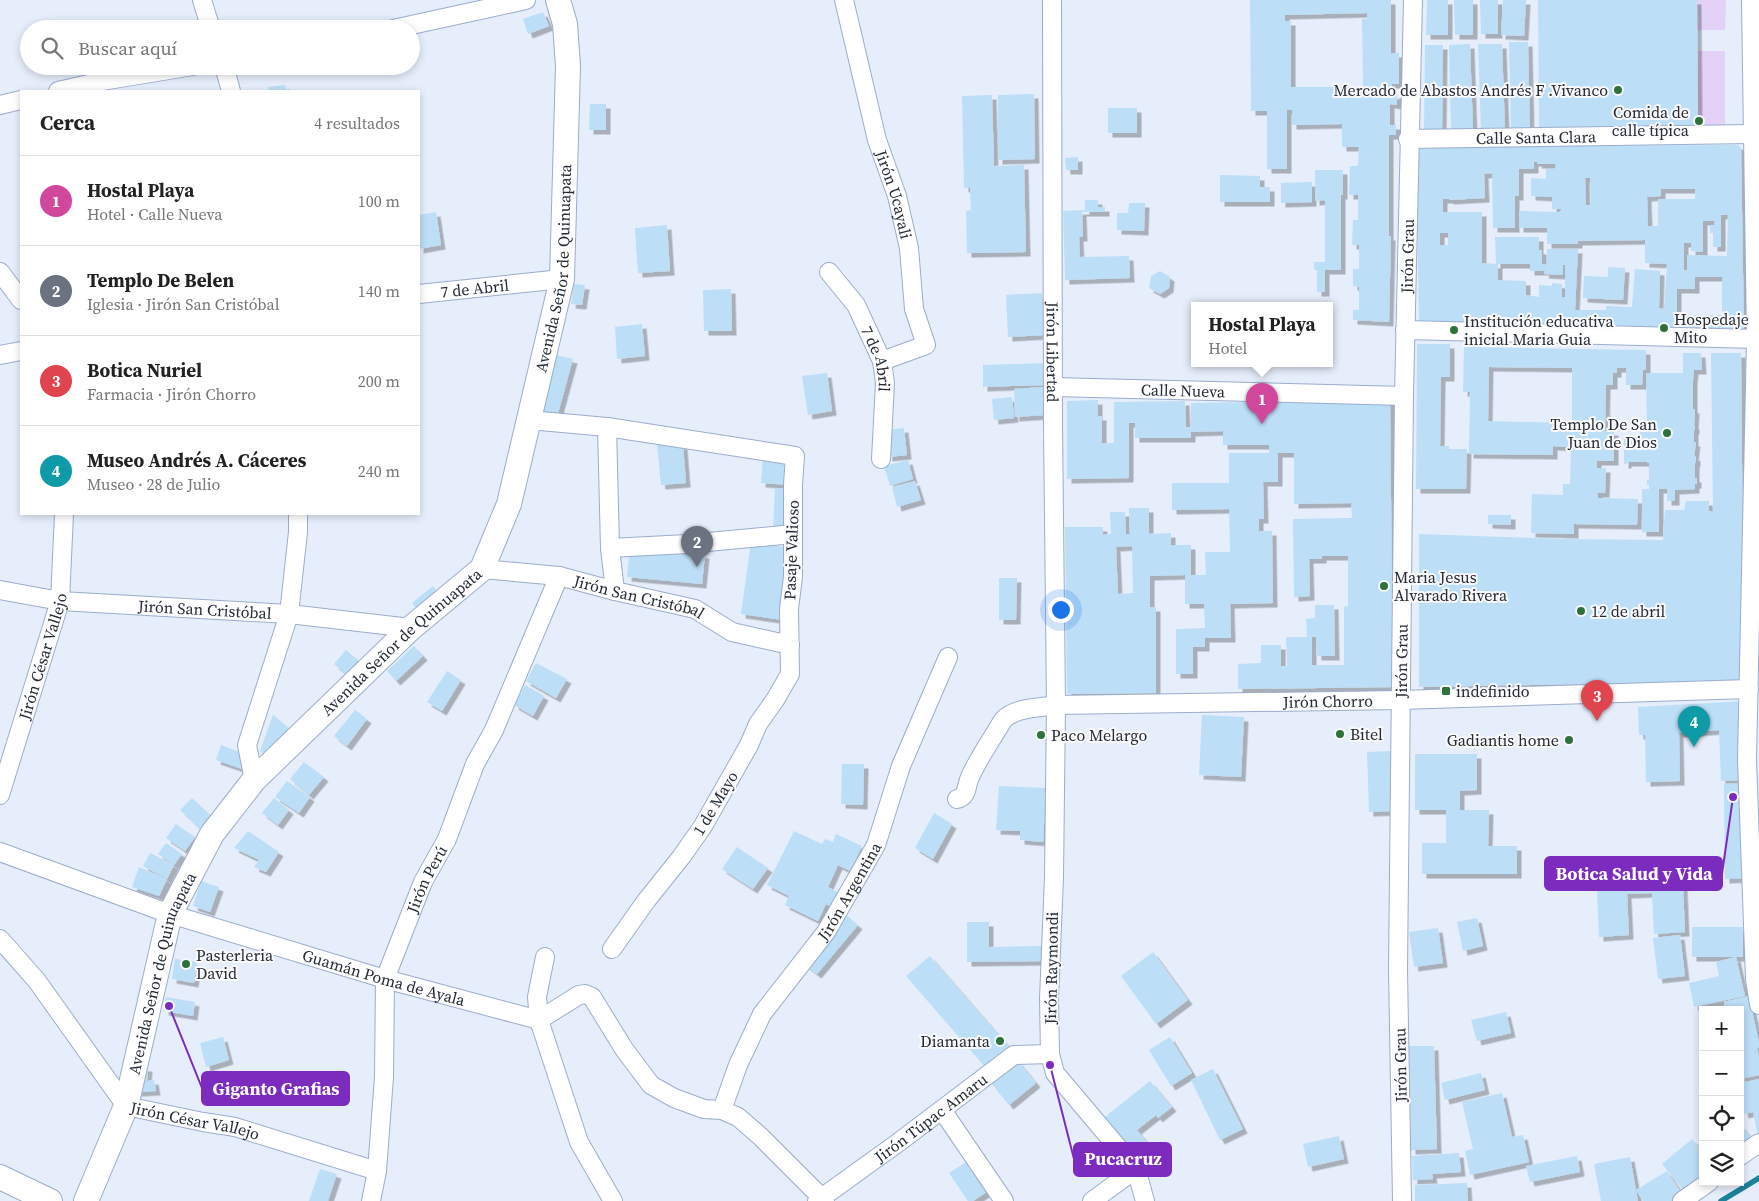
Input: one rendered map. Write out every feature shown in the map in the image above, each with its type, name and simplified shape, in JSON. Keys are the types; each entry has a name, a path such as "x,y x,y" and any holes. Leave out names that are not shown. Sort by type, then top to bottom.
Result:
{"street":[{"path":"202,0 208,20"},
{"path":"420,23 526,0"},
{"name":"Avenida Señor de Quinuapata","path":"86,1201 126,1106 170,914 212,834 254,780 411,628 482,569 509,504 562,279 568,66 565,24 558,0"},
{"name":"Jirón Ucayali","path":"844,0 877,140 899,204 909,248 914,309 926,344 882,361"},
{"name":"Jirón Libertad","path":"1052,0 1056,705"},
{"name":"Jirón Grau","path":"1402,1201 1398,970 1405,330 1408,139 1413,0"},
{"path":"1751,0 1757,419 1755,620 1749,689 1747,760 1755,979 1759,1005"},
{"path":"62,90 138,75"},
{"path":"227,75 231,90"},
{"path":"0,105 20,100"},
{"name":"Calle Santa Clara","path":"1408,139 1752,134"},
{"path":"0,272 20,299"},
{"name":"7 de Abril","path":"829,272 856,305 882,361 885,383 881,459"},
{"name":"7 de Abril","path":"420,294 562,279"},
{"path":"1405,330 1756,339"},
{"path":"0,355 20,351"},
{"name":"Calle Nueva","path":"1053,387 1404,396"},
{"path":"529,420 606,427 610,548 614,591"},
{"name":"Pasaje Valioso","path":"606,427 795,456 793,485 793,577 789,610 790,645"},
{"name":"Jirón César Vallejo","path":"0,795 60,600 64,515"},
{"path":"254,780 247,745 289,614 298,532 298,515"},
{"path":"610,548 687,544 793,534"},
{"name":"Jirón San Cristóbal","path":"482,569 559,576 614,591 695,609 732,632 790,645"},
{"name":"Jirón Perú","path":"371,1201 377,1171 384,1077 385,979 422,882 447,839 475,764 494,730 559,576"},
{"name":"Jirón San Cristóbal","path":"0,590 60,600 289,614 411,628"},
{"name":"1 de Mayo","path":"612,950 646,901 703,826 749,746 758,724 790,674 790,645"},
{"name":"Jirón Argentina","path":"722,1110 738,1065 762,1014 826,932 876,845 901,766 948,657"},
{"name":"Jirón Chorro","path":"957,799 965,795 969,780 978,761 1008,715 1015,712 1056,705 1401,700 1749,689"},
{"name":"Jirón Raymondi","path":"1056,705 1050,1054 1055,1073 1136,1169 1145,1201"},
{"name":"Guamán Poma de Ayala","path":"0,852 170,914 385,979 539,1020"},
{"name":"Jirón César Vallejo","path":"0,939 37,981 126,1106 236,1127 377,1171"},
{"path":"545,957 537,997 539,1020 579,1142 613,1201"},
{"path":"539,1020 579,995 585,994 592,997 624,1049 651,1085 674,1098 704,1109 722,1110 738,1117 761,1137 821,1200"},
{"name":"Jirón Túpac Amaru","path":"821,1200 1014,1055 1050,1054"},
{"path":"942,1110 1004,1201"},
{"path":"1744,1153 1759,1143"},
{"path":"1092,1201 1136,1169"},
{"path":"0,1178 50,1201"},
{"path":"1682,1201 1703,1186"}],"shaded area":[{"path":"1697,0 1726,0 1725,30 1697,30"},
{"path":"1698,51 1725,51 1725,128 1698,129"}],"building":[{"path":"1250,0 1391,0 1391,53 1399,53 1399,84 1392,84 1392,95 1397,94 1397,105 1390,104 1390,125 1396,125 1396,135 1389,135 1389,236 1391,236 1389,322 1353,320 1353,310 1359,310 1359,287 1353,286 1353,269 1359,269 1359,245 1352,245 1353,220 1358,220 1358,195 1349,195 1350,166 1358,166 1359,147 1342,147 1342,124 1292,125 1292,110 1287,110 1287,169 1267,169 1267,111 1251,111","holes":["1367,13 1367,19 1362,19 1363,87 1291,87 1291,21 1285,21 1285,15"]},
{"path":"1427,0 1448,0 1448,35 1426,35"},
{"path":"1454,0 1473,0 1473,35 1455,35"},
{"path":"1480,0 1498,0 1498,34 1481,34"},
{"path":"1503,0 1526,0 1524,36 1501,35"},
{"name":"Mercado de Abastos Andrés F .Vivanco","path":"1538,0 1697,0 1698,129 1539,130"},
{"path":"543,12 549,26 528,34 523,19"},
{"path":"1509,42 1528,42 1530,130 1511,131"},
{"path":"1470,44 1473,131 1451,131 1449,45"},
{"path":"1478,44 1502,44 1505,130 1481,131"},
{"path":"1425,45 1443,45 1442,131 1424,131"},
{"path":"285,85 286,90 269,90 268,87"},
{"path":"1034,94 1035,159 998,160 998,95"},
{"path":"992,95 994,166 1024,165 1026,252 967,253 966,211 971,210 970,187 964,188 962,96"},
{"path":"590,104 606,104 606,130 589,130"},
{"path":"1108,108 1137,108 1137,133 1108,133"},
{"path":"1738,145 1741,148 1744,335 1419,324 1416,149 1491,146","holes":["1534,162 1538,162 1537,164 1556,164 1555,169 1546,169 1546,179 1531,178 1531,196 1552,197 1552,209 1562,209 1559,212 1519,211 1519,228 1547,228 1547,244 1578,244 1578,241 1645,240 1645,263 1667,264 1664,309 1659,308 1660,271 1635,269 1632,307 1606,306 1606,310 1575,310 1578,249 1547,249 1547,265 1542,264 1542,250 1539,250 1539,237 1495,237 1496,264 1482,263 1482,212 1443,212 1443,199 1485,198 1484,174 1492,173 1493,228 1515,228 1515,196 1519,196 1519,169 1534,169","1585,178 1590,178 1591,205 1586,205","1661,189 1695,189 1695,199 1658,199 1658,226 1648,226 1647,197 1661,196","1721,215 1728,215 1727,256 1687,255 1687,270 1684,270 1684,243 1691,243 1691,251 1703,252 1703,221 1714,221 1714,225 1710,225 1710,233 1713,233 1713,247 1721,247","1440,233 1448,233 1448,245 1440,245","1498,264 1530,264 1530,271 1545,271 1544,274 1563,275 1563,265 1565,265 1565,298 1562,297 1562,284 1552,283 1552,286 1539,285 1539,297 1526,295 1526,281 1498,280","1695,277 1722,277 1722,315 1682,315 1682,313 1677,312 1677,289 1695,289"]},
{"path":"1078,157 1078,170 1066,170 1065,158"},
{"path":"1315,170 1343,170 1341,270 1325,270 1325,292 1317,292 1317,270 1314,270 1314,262 1325,262 1325,200 1315,201"},
{"path":"1220,175 1260,176 1260,187 1270,187 1270,202 1220,202"},
{"path":"1312,182 1312,202 1281,203 1281,183"},
{"path":"1085,200 1098,200 1098,207 1105,207 1105,212 1082,212 1083,237 1079,237 1080,257 1129,256 1130,278 1065,280 1063,211 1085,210"},
{"path":"1129,203 1145,203 1144,231 1117,230 1117,213 1128,213"},
{"path":"436,212 441,245 420,249 420,215"},
{"path":"667,225 670,271 638,273 635,228"},
{"path":"1608,267 1625,268 1623,300 1583,298 1584,276 1608,277"},
{"path":"1160,271 1170,277 1169,288 1160,294 1149,288 1151,276"},
{"path":"574,284 585,285 582,305 571,304"},
{"path":"731,289 732,331 704,331 703,290"},
{"path":"1042,293 1044,335 1008,337 1006,295"},
{"path":"642,324 645,356 617,359 615,327"},
{"path":"1417,344 1450,344 1450,377 1441,377 1440,446 1449,446 1449,449 1467,449 1466,489 1416,489"},
{"path":"1464,347 1646,350 1646,370 1643,370 1642,385 1626,385 1626,368 1617,368 1617,373 1613,373 1613,385 1606,385 1605,431 1614,431 1614,461 1597,461 1597,468 1606,468 1605,493 1598,493 1598,498 1638,499 1637,525 1574,524 1574,534 1531,533 1532,494 1563,495 1563,484 1570,484 1571,447 1553,446 1553,455 1469,454 1470,392 1463,392","holes":["1489,367 1572,368 1572,423 1488,421"]},
{"name":"Templo De San Juan de Dios","path":"1683,353 1701,353 1702,370 1694,370 1693,380 1693,409 1695,409 1694,442 1696,442 1694,457 1696,456 1695,478 1697,478 1697,484 1695,484 1695,489 1675,490 1675,501 1667,501 1667,489 1659,489 1659,532 1642,532 1642,489 1649,489 1647,480 1649,480 1649,463 1627,462 1627,464 1624,464 1624,436 1640,436 1640,425 1647,425 1646,373 1683,373"},
{"name":"12 de abril","path":"1711,353 1741,353 1744,681 1419,687 1419,534 1663,540 1665,510 1684,510 1686,501 1709,501 1709,511 1713,512"},
{"path":"556,355 573,359 557,417 541,413"},
{"path":"1045,363 1045,385 983,387 983,365"},
{"path":"827,373 832,411 808,415 802,376"},
{"path":"1044,387 1046,415 1015,417 1014,389"},
{"path":"1012,397 1014,418 994,420 992,399"},
{"path":"1098,400 1098,416 1102,416 1102,443 1114,443 1114,402 1185,401 1186,427 1191,427 1191,403 1390,400 1393,687 1238,689 1238,664 1261,663 1261,645 1281,645 1281,666 1287,666 1286,637 1307,637 1306,619 1315,618 1315,605 1334,605 1335,656 1317,656 1316,637 1312,637 1312,665 1344,665 1344,607 1348,606 1348,556 1322,556 1322,559 1309,559 1310,596 1294,597 1293,519 1352,518 1351,503 1294,504 1294,453 1278,453 1278,482 1263,482 1264,519 1259,519 1259,531 1272,531 1273,603 1230,604 1231,638 1205,638 1205,647 1193,647 1193,674 1176,674 1176,629 1205,628 1204,604 1185,604 1185,575 1150,576 1150,607 1156,607 1156,693 1067,694 1065,527 1103,527 1103,535 1111,534 1110,512 1125,512 1126,534 1130,534 1129,508 1149,508 1149,534 1171,533 1171,545 1191,545 1191,575 1206,575 1205,552 1230,552 1229,509 1172,510 1172,483 1229,483 1229,453 1269,453 1269,445 1223,445 1223,431 1191,432 1191,438 1135,438 1135,423 1129,423 1129,478 1067,479 1067,401","holes":["1132,546 1133,593 1118,594 1116,547"]},
{"path":"904,428 907,455 888,457 886,430"},
{"path":"657,443 683,445 686,483 661,485"},
{"path":"763,457 792,459 790,485 761,483"},
{"path":"908,460 913,479 890,486 884,466"},
{"path":"915,481 921,500 897,507 892,487"},
{"path":"775,488 791,489 789,531 773,530"},
{"path":"1488,515 1511,515 1511,525 1488,524"},
{"path":"751,542 793,548 783,620 741,614"},
{"path":"630,547 705,554 702,584 627,577"},
{"path":"999,578 1017,578 1016,620 999,620"},
{"path":"433,586 442,596 421,614 412,603"},
{"path":"414,646 423,656 396,681 387,671"},
{"path":"346,650 358,660 346,674 334,664"},
{"path":"536,663 567,679 556,698 526,681"},
{"path":"447,671 461,680 442,711 427,702"},
{"path":"525,685 544,696 533,716 514,705"},
{"path":"1744,701 1746,780 1721,781 1719,730 1679,733 1680,781 1646,782 1645,735 1639,735 1638,707"},
{"path":"355,710 367,719 347,746 334,736"},
{"path":"273,715 294,732 269,759 260,751"},
{"path":"1202,715 1244,717 1241,777 1199,775"},
{"path":"221,745 247,755 242,769 216,760"},
{"path":"1392,751 1394,811 1369,812 1367,752"},
{"path":"1415,754 1477,754 1477,790 1460,791 1460,810 1489,810 1488,846 1517,846 1517,874 1422,874 1422,843 1446,843 1446,810 1415,810"},
{"path":"304,762 324,777 309,795 290,779"},
{"path":"842,764 864,764 863,805 841,804"},
{"path":"287,781 310,797 299,813 275,797"},
{"path":"1746,783 1748,854 1729,854 1747,855 1747,878 1725,879 1724,784"},
{"path":"999,786 1046,788 1043,842 1020,840 1020,831 996,830"},
{"path":"192,798 212,817 200,829 180,810"},
{"path":"274,798 289,810 278,825 262,813"},
{"path":"934,813 952,824 933,859 915,848"},
{"path":"176,824 195,837 185,851 166,838"},
{"path":"248,831 279,852 266,872 254,867 259,860 234,848"},
{"path":"794,831 822,844 825,839 833,842 836,834 862,846 850,871 838,865 828,887 839,893 832,907 826,904 818,921 785,905 789,896 767,885"},
{"path":"166,843 182,854 174,865 158,854"},
{"path":"737,847 768,868 753,889 722,869"},
{"path":"150,853 174,865 167,879 143,866"},
{"path":"1682,863 1685,932 1654,934 1652,893 1627,894 1629,935 1599,937 1596,867"},
{"path":"139,867 167,879 159,896 132,887"},
{"path":"201,881 219,887 210,912 193,906"},
{"path":"845,914 858,925 817,974 804,964"},
{"path":"1477,918 1483,946 1463,951 1457,922"},
{"path":"967,922 989,922 989,947 1042,946 1042,961 967,962"},
{"path":"1692,927 1743,927 1743,957 1692,957"},
{"path":"1438,928 1443,963 1414,967 1409,932"},
{"path":"1680,935 1685,976 1658,979 1653,938"},
{"path":"1153,952 1188,1000 1156,1024 1121,976"},
{"path":"930,956 1011,1049 987,1069 906,976"},
{"path":"1736,957 1745,996 1694,1007 1689,983 1719,976 1716,962"},
{"path":"175,959 197,962 194,983 172,979"},
{"path":"1749,996 1759,1043 1757,1048 1759,1075 1744,1078 1744,1006 1724,1006 1724,1002"},
{"path":"166,997 195,1002 193,1016 164,1011"},
{"path":"1506,1012 1511,1033 1477,1041 1471,1020"},
{"path":"223,1037 229,1060 206,1067 200,1043"},
{"path":"1170,1037 1192,1073 1171,1086 1149,1050"},
{"path":"1409,1046 1434,1046 1437,1149 1411,1150"},
{"path":"1018,1061 1036,1083 1009,1105 991,1083"},
{"path":"141,1067 148,1067 147,1081 154,1080 156,1091 137,1092"},
{"path":"1213,1069 1243,1129 1220,1140 1191,1080"},
{"path":"1481,1073 1485,1090 1445,1100 1441,1083"},
{"path":"1759,1079 1759,1136 1753,1112 1744,1114 1744,1082"},
{"path":"1150,1081 1172,1107 1158,1118 1156,1115 1137,1130 1158,1156 1145,1167 1105,1117"},
{"path":"1502,1093 1512,1137 1523,1135 1529,1162 1470,1175 1465,1151 1473,1149 1462,1102"},
{"path":"1744,1129 1753,1140 1744,1147"},
{"path":"1339,1136 1344,1159 1308,1167 1303,1144"},
{"path":"1692,1139 1699,1148 1699,1181 1685,1192 1662,1164"},
{"path":"1459,1153 1461,1172 1432,1174 1433,1179 1413,1180 1412,1156"},
{"path":"1577,1156 1580,1172 1530,1182 1526,1166"},
{"path":"1630,1157 1638,1201 1601,1201 1594,1164"},
{"path":"971,1159 991,1189 973,1201 968,1201 949,1173"},
{"path":"320,1169 337,1174 328,1201 309,1201"},
{"path":"1667,1171 1682,1194 1671,1201 1643,1201 1636,1190"},
{"path":"1467,1183 1468,1201 1415,1201 1415,1185"}],"waterway":[{"path":"1721,1201 1759,1178"}],"place":[{"name":"Mercado de Abastos Andrés F .Vivanco","path":"1618,90"},
{"name":"Comida de calle típica","path":"1699,121"},
{"name":"Hospedaje Mito","path":"1664,328"},
{"name":"Institución educativa inicial Maria Guia","path":"1454,330"},
{"name":"Hostal Playa","path":"1262,424"},
{"name":"Templo De San Juan de Dios","path":"1667,433"},
{"name":"Templo De Belen","path":"697,567"},
{"name":"Maria Jesus Alvarado Rivera","path":"1384,586"},
{"name":"12 de abril","path":"1581,611"},
{"name":"indefinido","path":"1446,691"},
{"name":"Botica Nuriel","path":"1597,721"},
{"name":"Bitel","path":"1340,734"},
{"name":"Paco Melargo","path":"1041,735"},
{"name":"Gadiantis home","path":"1569,740"},
{"name":"Museo Andrés A. Cáceres","path":"1694,747"},
{"name":"Botica Salud y Vida","path":"1733,797"},
{"name":"Pasterleria David","path":"186,964"},
{"name":"Giganto Grafias","path":"169,1006"},
{"name":"Diamanta","path":"1000,1041"},
{"name":"Pucacruz","path":"1050,1065"}]}
